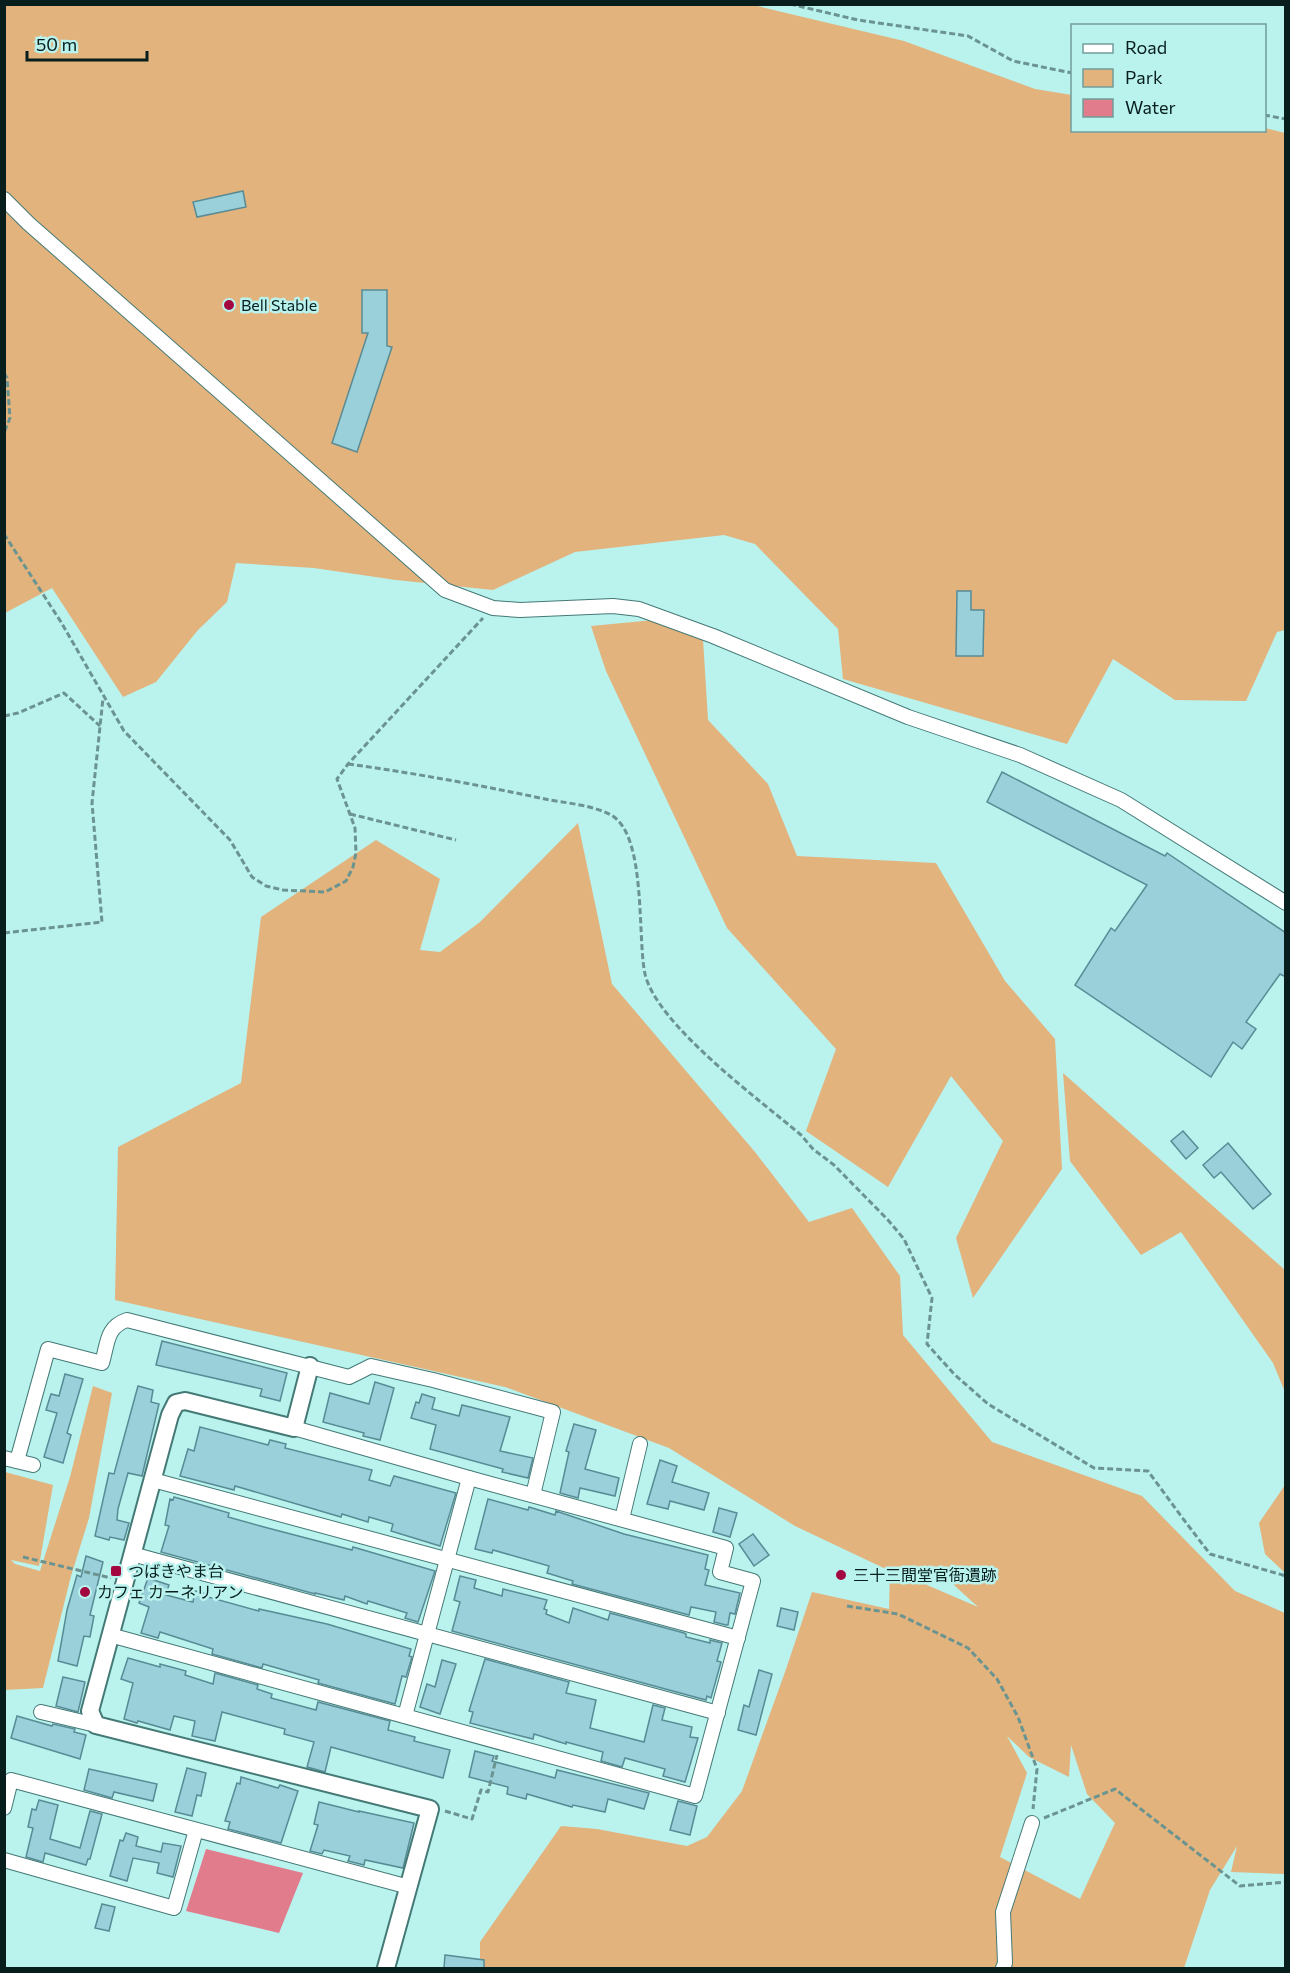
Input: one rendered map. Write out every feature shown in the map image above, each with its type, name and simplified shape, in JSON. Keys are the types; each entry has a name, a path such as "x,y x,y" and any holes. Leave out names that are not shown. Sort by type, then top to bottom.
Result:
{"street":[{"path":"4,199 28,224 445,590 493,608 520,610 613,606 639,609 713,636 909,717 1020,754 1111,795 1286,903"},
{"path":"33,1465 10,1460 48,1349 102,1363 110,1333 116,1324 127,1320 349,1377 371,1366 553,1412 533,1495"},
{"path":"294,1428 310,1366"},
{"path":"96,1725 90,1711 124,1581 170,1415 176,1403 185,1401 294,1428 469,1479 726,1548 720,1572 753,1581 696,1796 110,1635"},
{"path":"622,1519 640,1444"},
{"path":"405,1716 469,1479"},
{"path":"153,1480 738,1638"},
{"path":"132,1554 718,1713"},
{"path":"41,1712 430,1809 386,1968"},
{"path":"4,1808 11,1780 409,1887"},
{"path":"1003,1968 1005,1964 1003,1912 1032,1823"},
{"path":"4,1860 174,1908 196,1830"}],"path":[{"path":"790,4 858,20 968,36 1013,61 1071,73"},
{"path":"1266,115 1286,119"},
{"path":"4,373 10,418 4,433"},
{"path":"4,534 61,622 124,731 230,840 252,878 266,886 283,890 325,892 346,881 353,867 356,853 355,828 337,779 348,764 493,608"},
{"path":"4,716 18,713 64,693 100,726"},
{"path":"4,933 102,922 92,803 103,696"},
{"path":"348,764 428,775 575,804 612,815 623,828 634,851 645,975 658,1004 715,1063 834,1165 894,1226 904,1239 932,1298 927,1344 954,1374 988,1404 1094,1468 1148,1471 1210,1554 1286,1576"},
{"path":"350,814 456,840"},
{"path":"23,1557 124,1581"},
{"path":"847,1606 898,1614 948,1638 968,1648 997,1679 1018,1716 1037,1769 1032,1823 1115,1789 1240,1886 1286,1882"},
{"path":"441,1809 472,1819 481,1790 488,1792 499,1742"}],"green space":[{"path":"5,5 753,5 904,41 1035,89 1071,95 1071,132 1266,132 1266,128 1285,133 1285,630 1277,632 1246,701 1175,700 1113,659 1067,744 843,679 838,629 755,544 724,535 575,552 493,590 396,580 314,568 236,563 227,602 198,630 156,682 123,697 52,588 5,613"},
{"path":"654,620 703,639 708,720 768,784 797,856 936,863 1005,981 1055,1039 1062,1169 973,1298 956,1238 1003,1141 951,1076 888,1187 806,1131 836,1049 727,928 606,671 591,626"},
{"path":"578,823 612,984 755,1152 809,1222 852,1208 900,1276 903,1335 992,1442 1142,1496 1235,1591 1285,1613 1285,1874 1231,1872 1237,1846 1210,1890 1184,1968 480,1968 480,1942 561,1826 597,1829 687,1846 707,1837 742,1791 812,1592 889,1609 890,1571 795,1526 669,1448 505,1387 115,1300 118,1147 241,1083 261,917 376,840 440,879 420,950 440,952 480,922","holes":["932,1565 978,1607 927,1585","1007,1736 1029,1757 1069,1777 1071,1745 1087,1794 1115,1823 1080,1899 1000,1857 1027,1773"]},
{"path":"1063,1073 1285,1270 1285,1392 1273,1363 1181,1232 1141,1255 1070,1161"},
{"path":"93,1386 112,1393 89,1518 71,1576 43,1688 5,1690 5,1472 53,1485 39,1566 11,1560 15,1564 40,1571 70,1477"},
{"path":"1285,1485 1285,1573 1265,1554 1259,1523"}],"water":[{"path":"206,1849 303,1873 279,1933 186,1911"}],"building":[{"path":"243,191 246,207 197,217 193,202"},
{"path":"362,290 387,290 387,346 392,347 357,452 332,443 368,333 362,333"},
{"path":"957,591 971,591 971,610 984,610 983,656 956,656"},
{"path":"1002,772 1165,856 1167,853 1286,933 1286,977 1280,974 1246,1022 1256,1029 1242,1049 1233,1042 1211,1077 1075,985 1111,928 1115,931 1147,885 987,802"},
{"path":"1183,1131 1198,1148 1186,1159 1171,1141"},
{"path":"1228,1143 1271,1194 1253,1209 1221,1172 1214,1178 1203,1165"},
{"path":"162,1341 287,1373 280,1401 260,1396 262,1389 156,1365"},
{"path":"65,1374 83,1379 67,1433 71,1435 63,1463 44,1457 57,1413 46,1410 51,1394 59,1396"},
{"path":"375,1382 394,1388 380,1440 363,1436 364,1433 323,1422 330,1393 369,1404"},
{"path":"138,1386 153,1390 151,1402 159,1404 142,1476 128,1473 118,1509 117,1520 129,1523 124,1540 110,1537 109,1540 95,1536 109,1473 114,1474"},
{"path":"422,1394 435,1398 432,1409 459,1416 462,1405 510,1417 500,1451 533,1458 528,1478 430,1449 436,1425 411,1418 416,1402 419,1403"},
{"path":"574,1424 596,1430 585,1469 619,1478 615,1496 580,1488 578,1498 560,1493 569,1452 566,1451"},
{"path":"200,1427 268,1445 270,1440 286,1444 285,1448 372,1470 369,1480 390,1486 394,1476 456,1493 440,1546 391,1531 393,1524 369,1517 368,1522 342,1514 341,1517 235,1486 234,1490 180,1476 188,1449 194,1451"},
{"path":"660,1460 677,1466 672,1482 709,1493 704,1510 670,1501 668,1509 647,1504"},
{"path":"174,1497 229,1513 228,1517 352,1550 353,1547 435,1571 418,1622 405,1618 407,1613 368,1601 367,1604 345,1596 344,1600 315,1594 161,1552 169,1526 165,1525 170,1499 173,1500"},
{"path":"488,1499 555,1515 556,1511 624,1534 708,1555 705,1569 709,1570 705,1585 740,1593 735,1614 730,1613 728,1625 714,1622 716,1612 691,1607 689,1615 572,1584 573,1581 547,1573 549,1566 493,1550 492,1553 475,1549"},
{"path":"719,1508 737,1513 730,1537 713,1532"},
{"path":"753,1534 769,1555 754,1566 739,1544"},
{"path":"86,1556 103,1562 90,1615 94,1616 90,1637 84,1636 77,1666 58,1661 67,1610 77,1575 81,1577"},
{"path":"460,1576 476,1580 474,1588 502,1596 503,1589 547,1600 544,1609 547,1610 546,1614 569,1623 573,1608 608,1620 610,1613 684,1633 686,1637 710,1643 710,1640 722,1643 717,1661 721,1662 711,1698 707,1696 706,1700 452,1631 460,1602 454,1600"},
{"path":"148,1578 169,1585 166,1595 193,1602 195,1591 208,1594 208,1597 259,1611 259,1609 327,1624 411,1649 409,1656 412,1657 406,1677 402,1676 395,1704 318,1683 319,1680 263,1664 262,1668 212,1654 213,1649 160,1632 158,1638 141,1633 149,1607 139,1603"},
{"path":"781,1608 798,1612 794,1630 777,1626"},
{"path":"128,1658 186,1671 185,1675 213,1684 215,1673 258,1685 257,1689 272,1694 271,1698 316,1710 318,1702 390,1721 388,1730 415,1737 414,1741 450,1750 443,1778 331,1747 325,1772 307,1767 314,1742 284,1734 285,1729 222,1712 215,1741 192,1736 195,1721 174,1716 170,1730 124,1719 133,1683 121,1679"},
{"path":"485,1659 569,1682 566,1693 596,1700 590,1728 644,1742 653,1705 665,1708 662,1720 692,1727 690,1737 698,1738 685,1782 663,1776 665,1769 625,1758 622,1767 601,1761 603,1752 534,1734 533,1739 470,1723 473,1712 469,1711"},
{"path":"442,1660 456,1664 440,1714 420,1707 427,1684 435,1687"},
{"path":"759,1670 772,1674 756,1735 738,1730 744,1705 749,1707"},
{"path":"63,1677 85,1682 78,1712 56,1706"},
{"path":"17,1716 52,1726 53,1724 75,1729 74,1732 86,1735 80,1759 11,1738"},
{"path":"475,1751 494,1756 492,1761 555,1778 557,1770 649,1793 644,1809 608,1799 605,1812 573,1805 572,1807 527,1794 526,1799 507,1794 508,1787 469,1777"},
{"path":"187,1768 206,1773 201,1796 197,1795 192,1816 175,1812"},
{"path":"89,1769 157,1784 153,1801 114,1792 112,1798 84,1790"},
{"path":"241,1777 278,1788 280,1785 298,1791 281,1843 228,1829 230,1822 225,1821"},
{"path":"39,1800 58,1805 50,1839 80,1848 90,1811 102,1814 90,1859 86,1865 45,1853 43,1862 26,1857 33,1828 28,1827 32,1809 36,1810"},
{"path":"678,1801 697,1806 690,1835 670,1830"},
{"path":"319,1802 414,1823 403,1868 365,1860 364,1865 348,1861 350,1856 324,1850 322,1854 310,1851 318,1825 314,1824"},
{"path":"126,1833 138,1837 136,1846 161,1852 163,1843 181,1846 173,1877 157,1873 159,1863 133,1858 127,1881 110,1876 120,1840 123,1841"},
{"path":"102,1904 115,1907 109,1931 95,1928"},
{"path":"445,1955 484,1960 484,1968 444,1968"}],"place":[{"name":"Bell Stable","path":"229,305"},
{"name":"つばきやま台","path":"116,1571"},
{"name":"三十三間堂官衙遺跡","path":"841,1575"},
{"name":"カフェ カーネリアン","path":"85,1592"}]}
